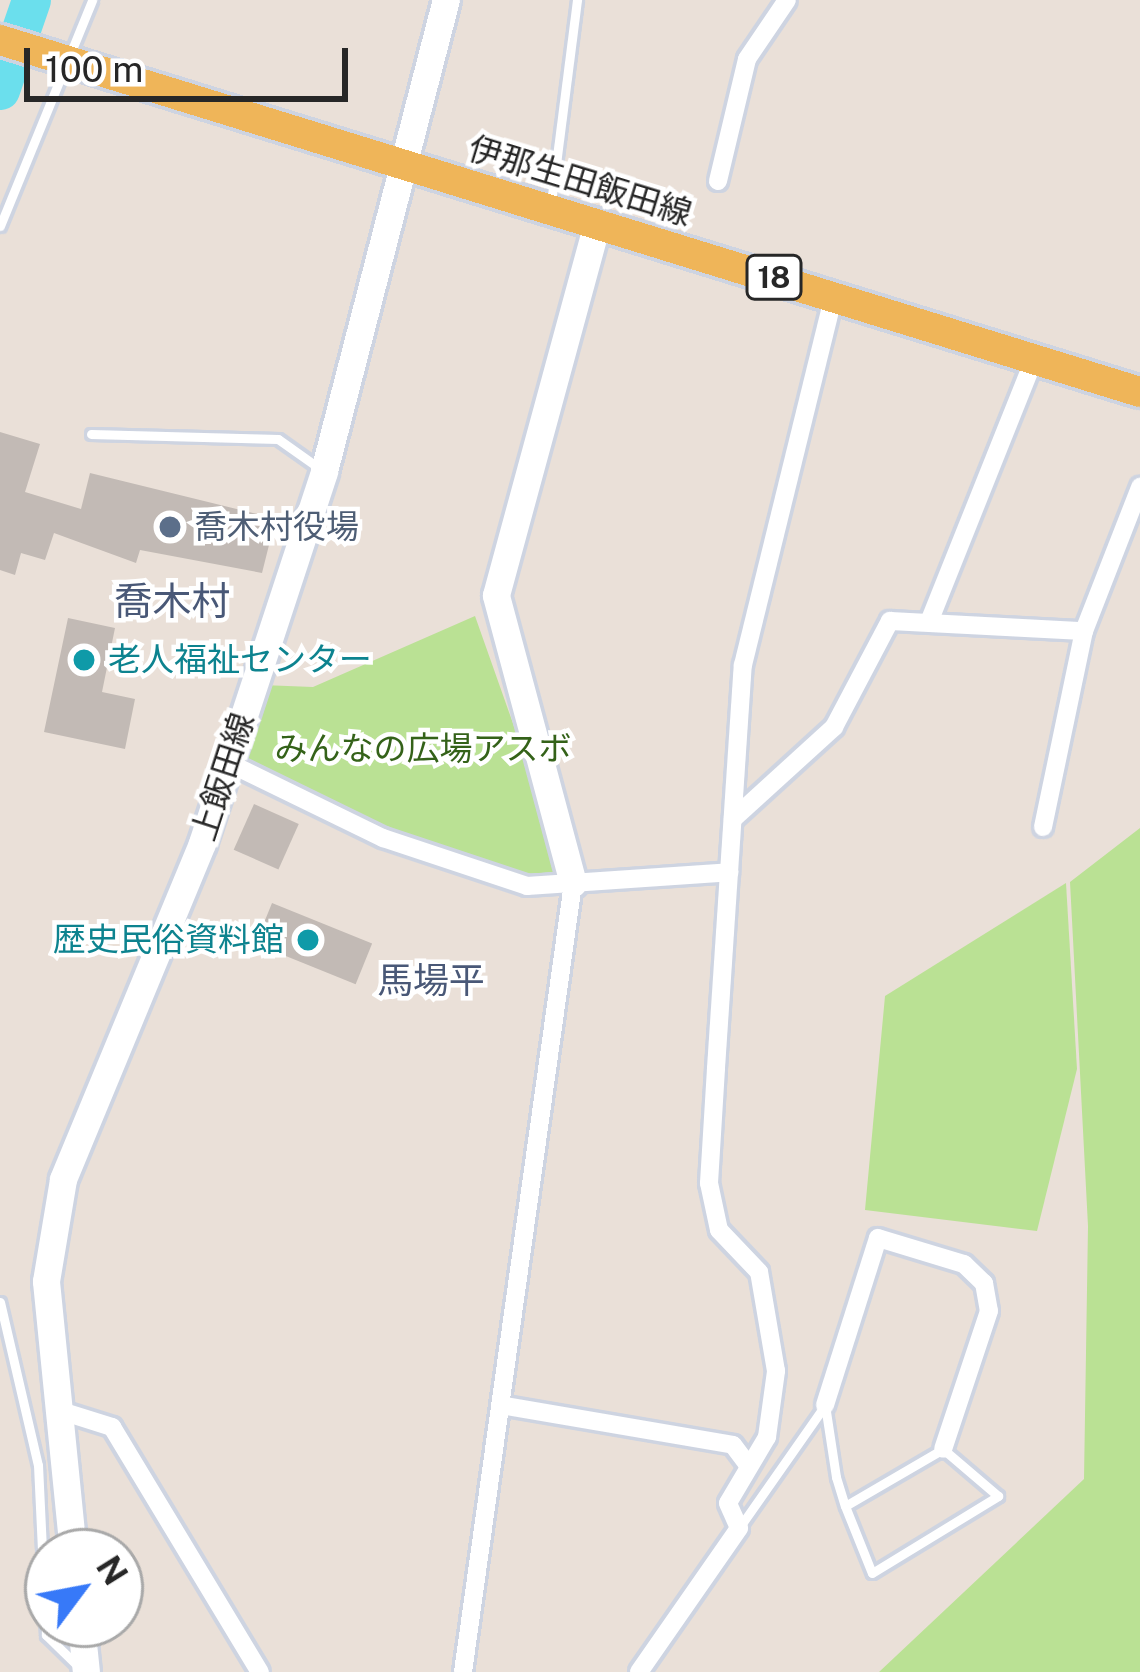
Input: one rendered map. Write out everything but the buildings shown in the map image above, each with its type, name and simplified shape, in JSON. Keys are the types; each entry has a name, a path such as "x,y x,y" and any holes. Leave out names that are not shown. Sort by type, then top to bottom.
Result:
{"main road":[{"name":"上飯田線","path":"71,1528 46,1281 63,1179 227,762 323,471 407,167 446,0"},
{"name":"伊那生田飯田線","path":"0,40 1140,392"},
{"path":"573,884 496,595 597,223"}],"street":[{"path":"718,181 747,59 787,0"},
{"path":"639,1672 740,1528 728,1503 767,1437 776,1371 759,1272 719,1230 709,1183 733,819 755,598 834,295"},
{"path":"931,616 1035,357"},
{"path":"1043,827 1084,631 1140,487"},
{"path":"733,819 834,728 876,632 931,616 1084,631"},
{"path":"227,762 460,867 527,886 730,872"},
{"path":"463,1672 506,1406 573,884"},
{"path":"825,1406 878,1238 964,1264 984,1282 989,1311 944,1449"},
{"path":"506,1406 734,1445 748,1465"},
{"path":"58,1410 112,1427 260,1672"}],"lane":[{"path":"0,226 92,0"},
{"path":"550,208 577,0"},
{"path":"91,434 278,439 323,471"},
{"path":"0,1302 38,1465 46,1635 60,1660 86,1671"},
{"path":"825,1406 845,1506 872,1573 955,1529 998,1496 944,1449 845,1506"},
{"path":"740,1528 825,1406"}],"green space":[{"name":"みんなの広場アスボ","path":"475,616 568,879 524,885 476,871 227,762 262,685 313,687"},
{"path":"1140,828 1140,1672 879,1672 1084,1479 1088,1226 1070,882"},
{"path":"1066,883 1077,1069 1037,1231 865,1210 885,996"}],"waterway":[{"path":"0,90 31,0"}],"place":[{"name":"喬木村役場","path":"170,527"},
{"name":"老人福祉センター","path":"84,660"},
{"name":"歴史民俗資料館","path":"308,940"}],"district":[{"name":"喬木村","path":"172,601"},
{"name":"馬場平","path":"431,981"}]}
